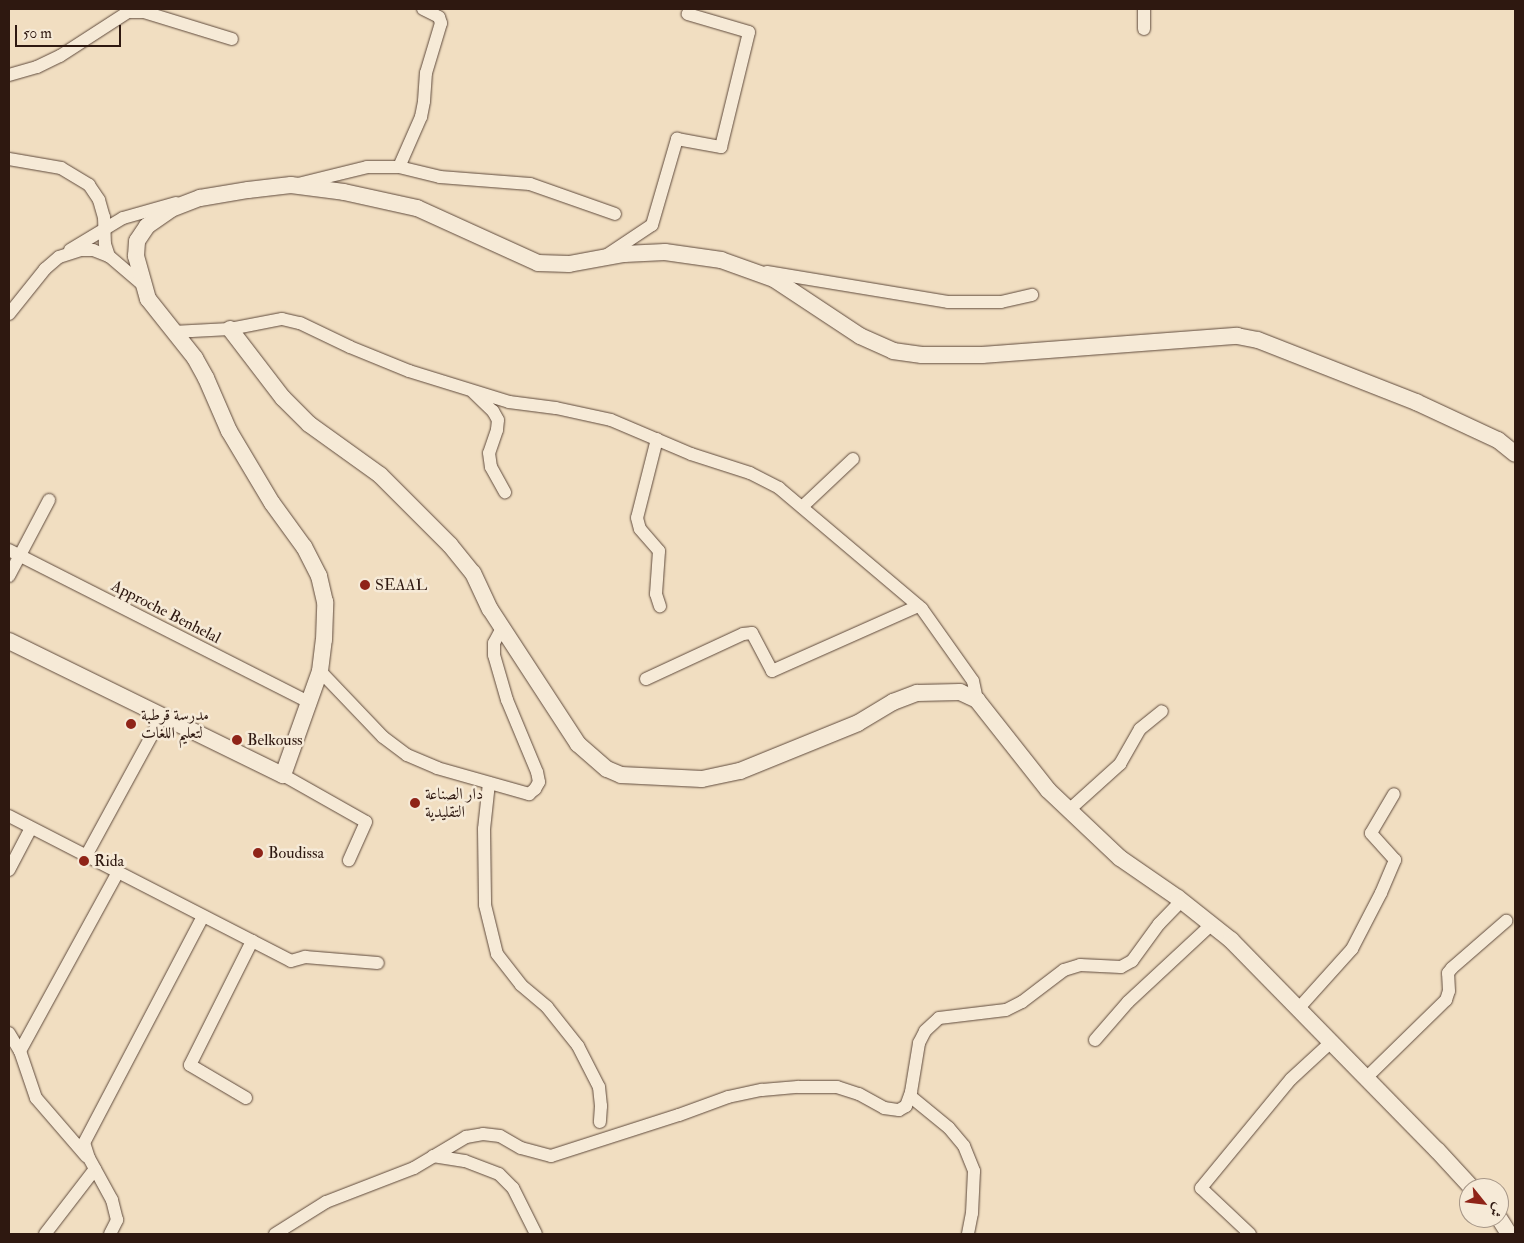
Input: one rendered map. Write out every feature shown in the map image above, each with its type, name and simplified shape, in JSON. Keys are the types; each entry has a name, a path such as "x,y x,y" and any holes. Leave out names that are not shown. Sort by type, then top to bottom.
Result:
{"street":[{"path":"399,167 421,117 426,73 441,23 438,17 423,9"},
{"path":"1144,9 1144,28"},
{"path":"9,76 37,67 60,56 128,12 144,12 232,39"},
{"path":"603,258 652,225 677,140 721,147 749,32 688,14"},
{"path":"9,159 60,168 89,185 99,200 105,228 105,244 109,256"},
{"path":"9,314 44,269 59,257 123,218 200,198 291,186 367,168 399,167 440,177 530,184 614,214"},
{"path":"291,186 344,192 417,208 538,263 569,264 603,258 664,252 720,260 774,279 860,336 892,351 915,354 982,355 1237,336 1258,340 1416,402 1498,440 1515,454"},
{"path":"200,198 170,209 147,226 137,241 136,256 148,299 195,358 206,378 229,431 272,502 304,547 319,576 325,602 324,640 320,672 283,775"},
{"path":"59,257 80,250 93,250 109,256 143,285"},
{"path":"745,269 948,302 1001,302 1032,295"},
{"path":"173,332 230,329 282,319 300,323 350,347 409,371 509,402 556,408 611,420 691,454 750,473 779,488 918,606 972,681 977,700 1048,790 1120,858 1182,901 1231,940 1330,1043 1438,1150 1463,1178"},
{"path":"230,329 284,398 309,424 380,475 450,545 473,573 490,609 578,744 606,769 621,775 702,779 740,770 858,723 893,702 917,693 960,692 977,700"},
{"path":"472,391 493,411 498,420 497,430 489,453 490,467 505,492"},
{"path":"657,439 637,518 640,529 659,550 656,594 660,606"},
{"path":"802,507 853,460"},
{"path":"9,576 14,553 49,500"},
{"name":"Approche Benhelal","path":"14,553 310,702"},
{"path":"646,678 743,634 752,633 772,671 918,606"},
{"path":"320,672 383,737 407,755 437,768 529,794 536,790 539,782 537,772 507,700 494,655 494,643 502,628"},
{"path":"9,641 283,775 366,822 349,860"},
{"path":"1069,810 1120,764 1140,729 1162,711"},
{"path":"86,856 163,716"},
{"path":"490,783 484,829 484,905 497,954 521,985 547,1007 578,1046 600,1087 602,1106 600,1122"},
{"path":"1298,1009 1352,949 1381,893 1394,860 1371,832 1394,794"},
{"path":"9,816 291,962 305,957 378,963"},
{"path":"9,870 31,828"},
{"path":"20,1051 118,872"},
{"path":"275,1234 326,1202 414,1168 466,1136 483,1134 500,1136 521,1148 551,1156 679,1115 728,1096 762,1090 798,1087 837,1087 858,1094 884,1108 899,1110 906,1106 910,1096 919,1043 925,1031 939,1018 1006,1010 1022,1002 1064,970 1080,965 1121,967 1132,960 1160,924 1182,901"},
{"path":"110,1234 117,1220 112,1200 94,1167 84,1143 93,1122 203,916"},
{"path":"1366,1078 1446,1000 1449,992 1448,974 1452,968 1506,921"},
{"path":"1095,1040 1128,1002 1211,925"},
{"path":"246,1098 190,1066 252,942"},
{"path":"9,1033 20,1051 36,1098 94,1167"},
{"path":"1250,1234 1202,1188 1291,1079 1330,1043"},
{"path":"910,1096 949,1128 964,1146 974,1171 972,1213 968,1234"},
{"path":"433,1156 465,1161 499,1174 513,1188 536,1234"},
{"path":"44,1234 94,1167"}],"place":[{"name":"SEAAL","path":"365,585"},
{"name":"مدرسة قرطبة لتعليم اللغات","path":"131,724"},
{"name":"Belkouss","path":"237,740"},
{"name":"دار الصناعة التقليدية","path":"415,803"},
{"name":"Boudissa","path":"258,853"},
{"name":"Rida","path":"84,861"}]}
